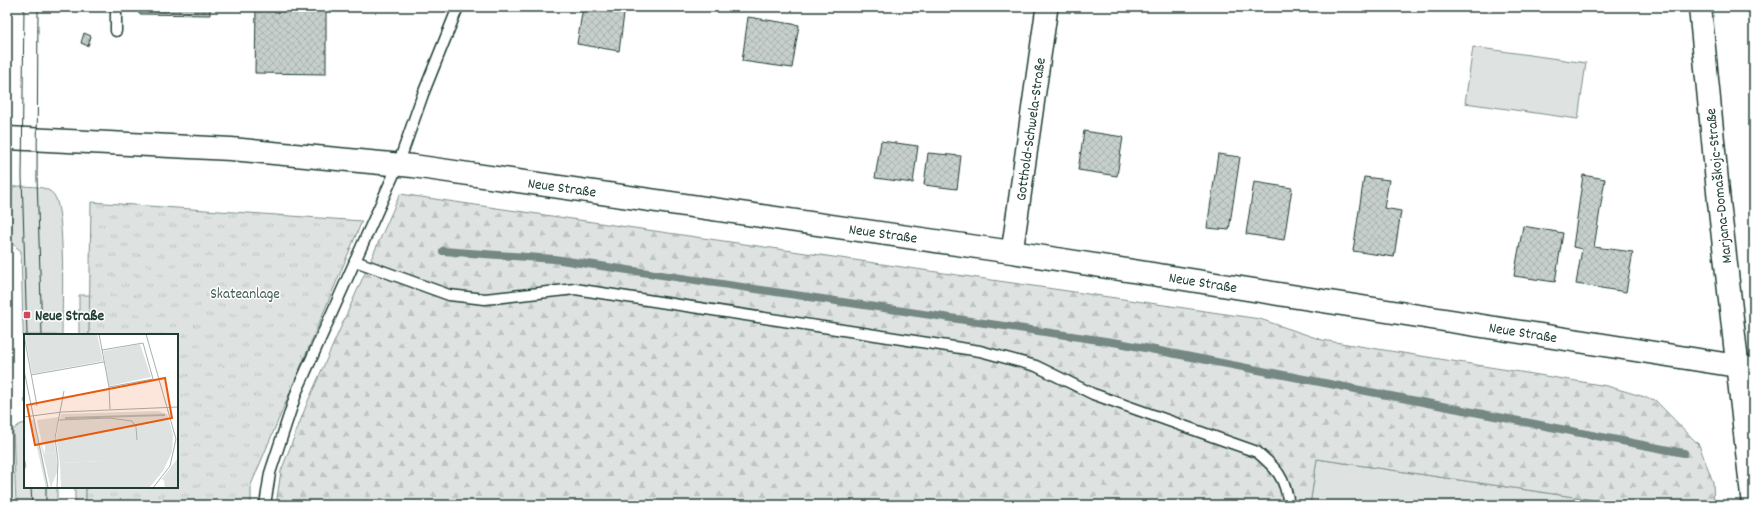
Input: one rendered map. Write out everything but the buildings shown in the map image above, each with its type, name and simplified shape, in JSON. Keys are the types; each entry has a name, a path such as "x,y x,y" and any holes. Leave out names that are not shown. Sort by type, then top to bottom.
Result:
{"street":[{"name":"Gotthold-Schwela-Straße","path":"1012,252 1047,7"},
{"name":"Marjana-Domaškojc-Straße","path":"1700,7 1745,367 1753,505"},
{"name":"Neue Straße","path":"7,138 231,149 398,165 1012,252 1745,367"}],"lane":[{"path":"116,7 116,31"},
{"path":"265,505 270,472 297,391 356,262 398,165 423,94 458,7"},
{"path":"356,262 449,295 485,299 575,289 980,351 1036,366 1094,394 1257,452 1278,470 1287,492 1289,505"}],"green space":[{"path":"1473,47 1586,63 1578,119 1465,103"},
{"path":"20,186 43,188 54,195 58,205 62,240 62,334 24,334 24,365 21,251 9,241 8,210 13,187"},
{"path":"400,194 1260,319 1322,340 1607,386 1655,400 1699,445 1713,482 1714,505 1628,505 1317,459 1310,505 276,505 281,471 308,401"},
{"name":"Skateanlage","path":"91,202 362,221 251,485 251,505 86,505 86,488 178,488 178,334 89,334"},
{"path":"79,295 90,295 89,334 79,334"},
{"path":"24,423 24,488 57,488 57,505 16,505 13,430"},
{"path":"1317,459 1628,505 1310,505"},
{"path":"75,488 86,488 86,505 75,505"}],"waterway":[{"path":"443,251 554,259 1119,343 1684,453"}],"tram line":[{"path":"24,7 22,176 27,334"},
{"path":"38,7 37,177 42,334"},
{"path":"31,488 32,505"},
{"path":"46,488 46,505"}],"place":[{"name":"Neue Straße","path":"27,315"}]}
